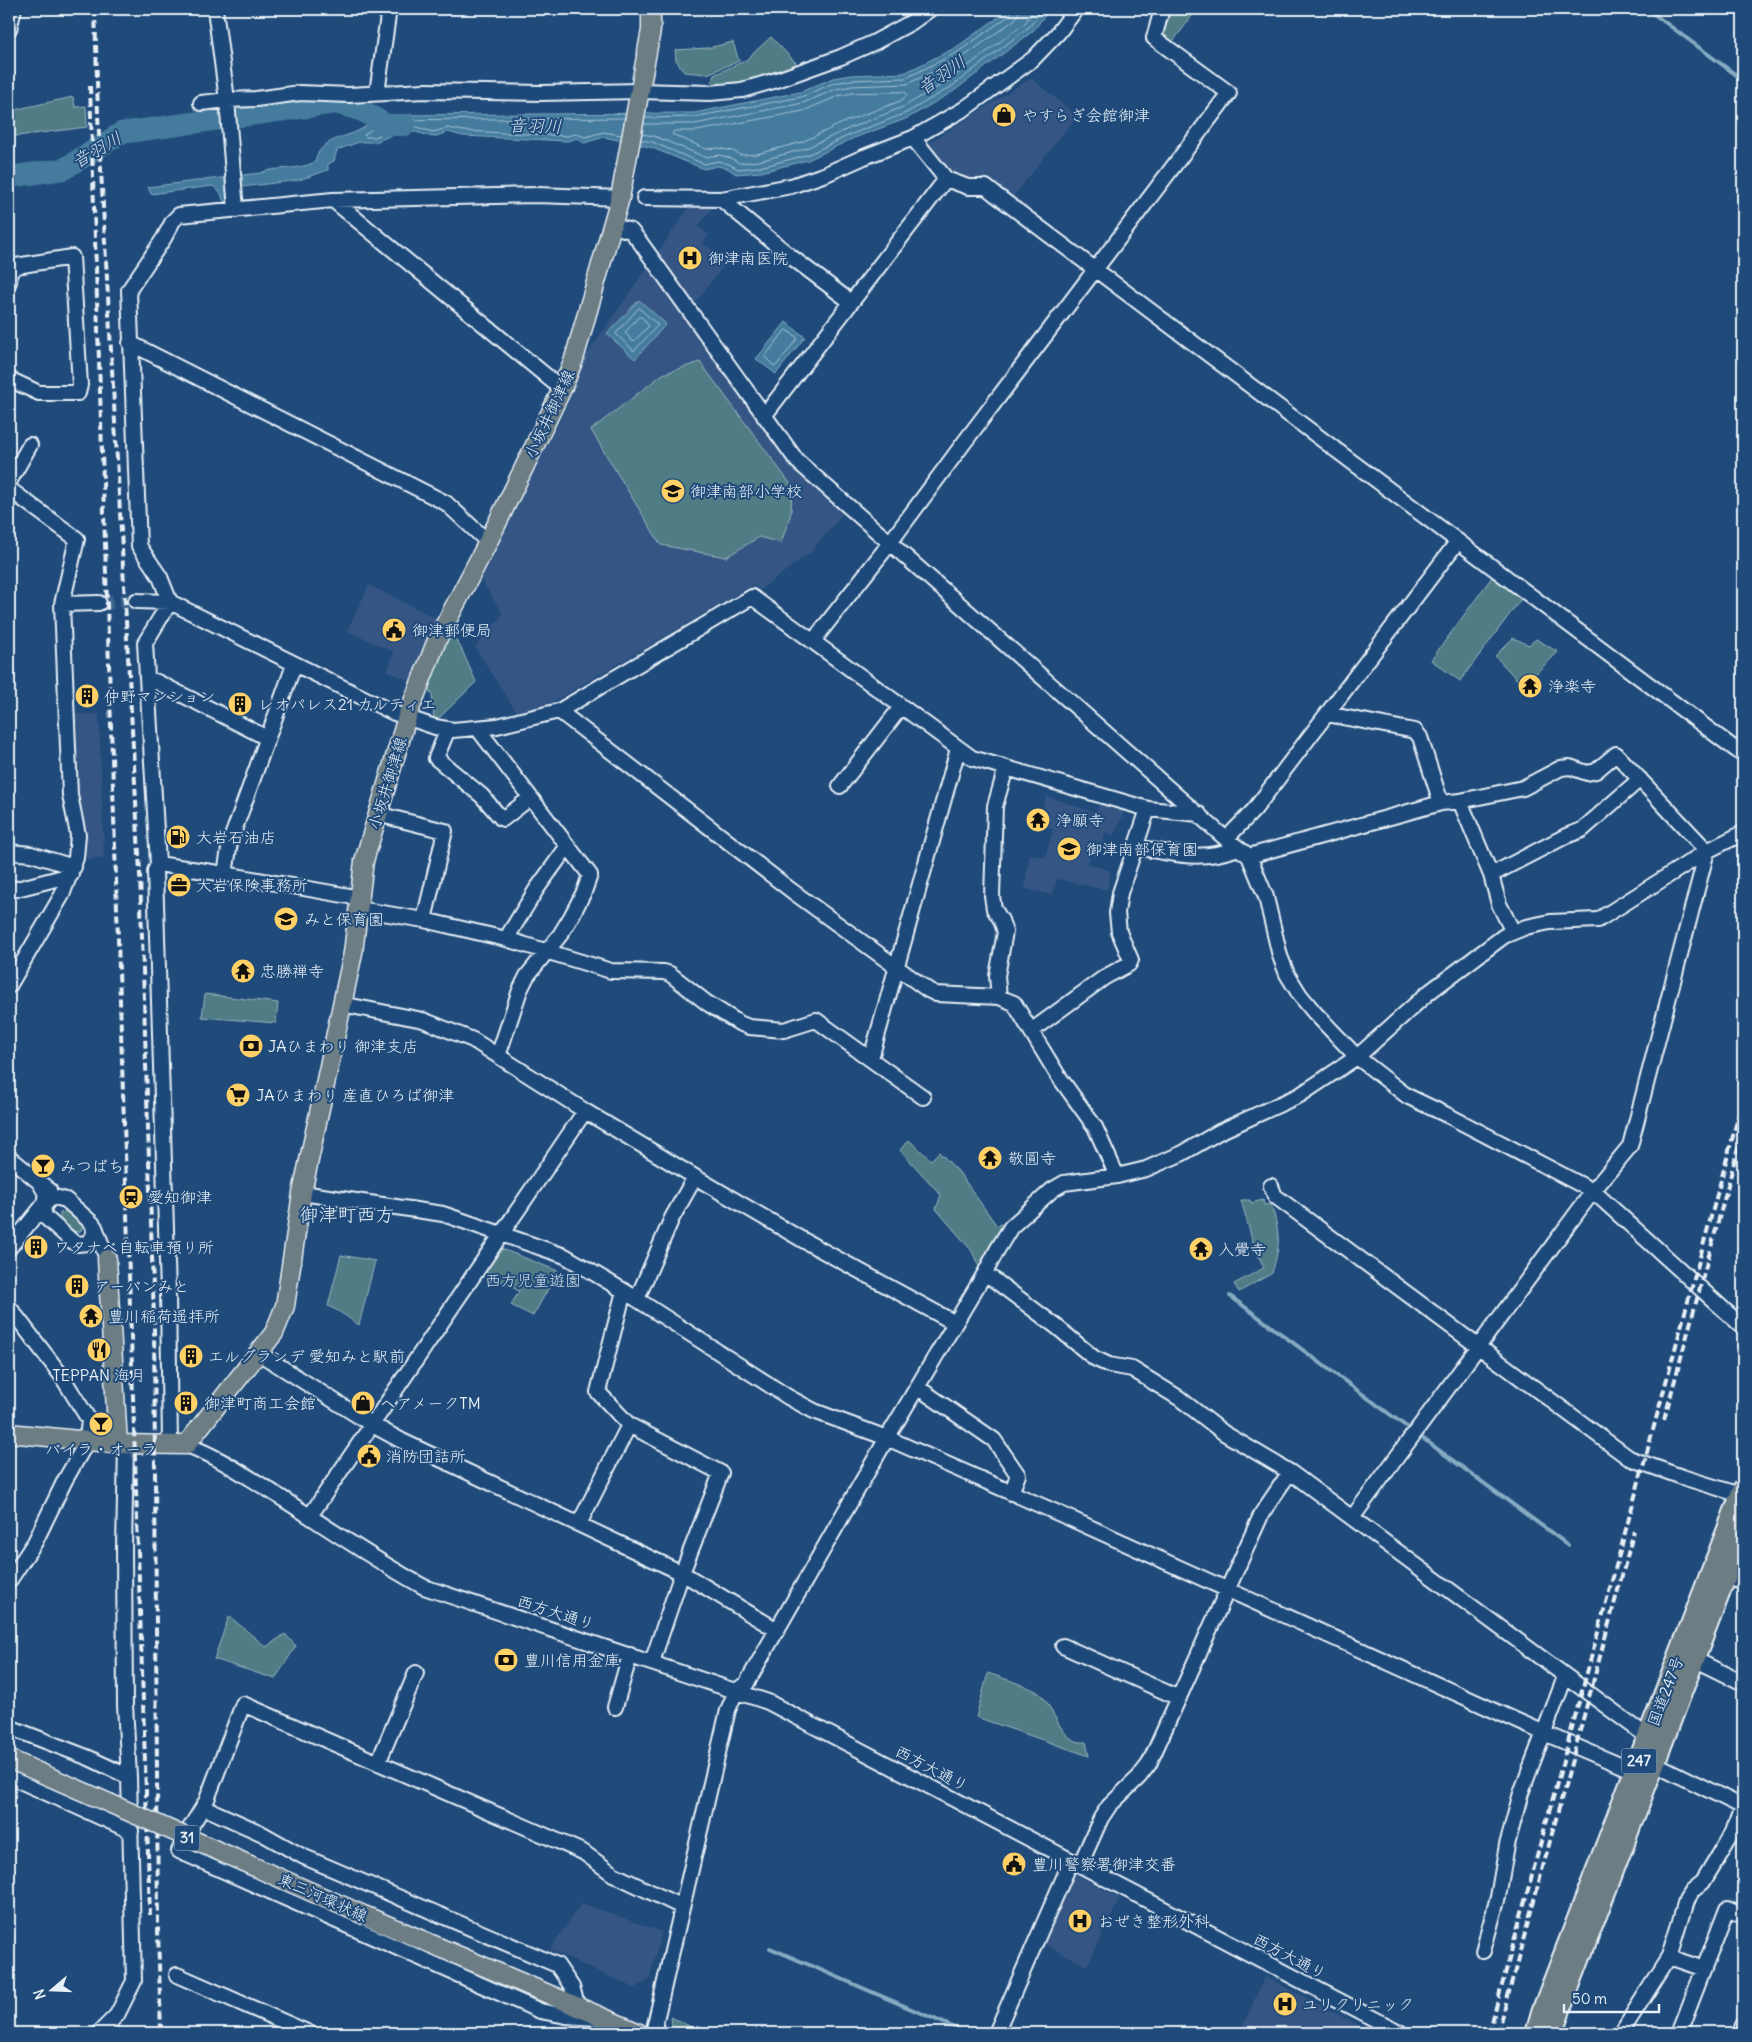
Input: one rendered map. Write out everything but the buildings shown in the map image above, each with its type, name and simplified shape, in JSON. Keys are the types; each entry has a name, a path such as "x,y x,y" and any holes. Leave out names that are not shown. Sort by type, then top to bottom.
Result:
{"highway":[{"name":"国道247号","path":"1550,2033 1644,1768 1648,1737 1742,1492"},
{"name":"国道247号","path":"1536,2033 1542,2012 1644,1768 1694,1659 1735,1579 1743,1531"}],"main road":[{"name":"小坂井御津線","path":"178,1445 274,1333 285,1306 302,1193 353,953 364,861 377,814 407,717 436,640 488,542 562,389 574,359 614,226 621,195 651,30 651,9"},
{"path":"105,1253 122,1444"},
{"path":"9,1433 122,1444 178,1445"},
{"name":"東三河環状線","path":"9,1759 366,1916 639,2033"}],"street":[{"path":"9,29 14,9"},
{"path":"215,9 227,102 236,206"},
{"path":"377,93 389,9"},
{"path":"201,103 227,102 300,93 350,95 424,90 640,96 742,90 777,80 841,57 875,42 912,22 930,9"},
{"path":"644,198 721,199 791,186 826,174 913,138 964,109 1033,59 1058,33 1076,9"},
{"path":"813,641 890,543 962,444 1230,93 1154,38 1162,9"},
{"path":"913,138 946,179 968,187 986,187 1743,755"},
{"path":"764,416 946,179"},
{"path":"170,602 160,577 139,546 129,290 164,238 173,220 179,215 236,206 333,200 621,195"},
{"path":"721,199 790,256 852,302"},
{"path":"333,200 562,389"},
{"path":"614,226 631,232 640,242 797,461 1226,839 1244,852 1266,897 1280,956 1288,974 1300,995 1314,1012 1357,1057 1407,1096 1593,1191 1743,1327"},
{"path":"9,282 10,272 16,266 72,257 80,386 78,393 39,393 9,379"},
{"path":"130,342 446,503 488,542"},
{"path":"9,482 30,445"},
{"path":"9,490 77,539 62,604 70,795 78,836 73,871 62,895 9,986"},
{"path":"1226,839 1254,810 1458,541"},
{"path":"136,600 170,602 394,713 448,729 478,729 559,711 752,597 972,758 1148,809 1199,814"},
{"path":"170,602 145,643 158,864 155,871 168,1293 178,1445"},
{"path":"62,604 99,603"},
{"path":"225,874 230,842 294,665"},
{"path":"148,679 267,738"},
{"path":"840,786 901,707"},
{"path":"559,711 792,892 928,990 936,994 999,997 1014,1003 1057,1074 1095,1127 1117,1176"},
{"path":"1326,714 1415,731 1420,737 1441,803"},
{"path":"448,729 436,758 482,796 500,818 503,819 530,798"},
{"path":"478,729 590,875 584,892 560,935 527,976 520,990 498,1056"},
{"path":"871,1058 958,749"},
{"path":"1137,847 1186,857 1244,852 1441,803 1523,788 1561,768 1570,767 1587,773 1596,771 1616,754 1707,851"},
{"path":"999,997 997,976 1005,932 1001,920 994,909 992,896 995,806 1006,768"},
{"path":"1491,876 1566,836 1582,830 1640,779"},
{"path":"1460,801 1491,876 1498,904 1513,932"},
{"path":"1031,1031 1106,976 1129,964 1131,960 1119,932 1117,913 1120,893 1137,847 1148,809"},
{"path":"377,814 444,831 424,920"},
{"path":"653,2033 728,1710 736,1691 747,1683 887,1438 1011,1227 1052,1190 1064,1183 1117,1176 1146,1169 1183,1153 1220,1132 1300,1095 1357,1057 1428,993 1481,953 1513,932 1550,922 1598,920 1707,851 1743,832"},
{"path":"506,939 536,890 567,847"},
{"path":"1352,1518 1593,1191 1630,1146 1707,851"},
{"path":"9,852 31,854 73,871"},
{"path":"158,864 225,874 359,903 532,946 611,971 664,972 670,974 707,1003 749,1027 784,1030 816,1020 923,1097"},
{"path":"9,891 73,871"},
{"path":"527,976 532,946"},
{"path":"341,1004 424,1020 473,1040 585,1111 695,1177 801,1239 955,1323"},
{"path":"310,1516 585,1111"},
{"path":"9,1157 93,1224 105,1253"},
{"path":"637,1300 672,1218 695,1177"},
{"path":"9,1248 42,1218 46,1194 42,1185"},
{"path":"1271,1186 1274,1196 1629,1458 1682,1477 1742,1492"},
{"path":"302,1193 443,1214 565,1256 624,1291 788,1397 814,1410 887,1438 1544,1733 1644,1768 1743,1807 1733,1832 1703,1882 1692,1892 1686,1901 1669,1957 1621,2033"},
{"path":"46,1202 55,1197 61,1198"},
{"path":"42,1218 72,1241 82,1244 94,1244 105,1253"},
{"path":"82,1244 92,1239 95,1229 93,1224"},
{"path":"985,1273 1057,1327 1094,1358 1109,1365 1132,1369 1179,1398 1224,1433 1290,1472 1648,1737"},
{"path":"624,1291 598,1392 629,1424 721,1473 682,1573 652,1662"},
{"path":"9,1306 61,1375 89,1420 87,1440 35,1542 9,1581"},
{"path":"257,1352 371,1424 402,1441 682,1573 777,1630"},
{"path":"917,1387 994,1440 1018,1475 1011,1493"},
{"path":"579,1524 629,1424"},
{"path":"99,2033 117,2015 134,1981 131,1831 125,1685 122,1444"},
{"name":"西方大通り","path":"178,1445 208,1452 390,1569 424,1587 768,1702 1401,2033"},
{"path":"996,2033 1075,1863 1109,1806 1149,1764 1262,1512 1290,1472"},
{"path":"1063,1646 1179,1698"},
{"path":"615,1707 630,1655"},
{"path":"1694,1659 1743,1683"},
{"path":"378,1763 416,1673"},
{"path":"1483,1952 1498,1897 1507,1845 1516,1810 1565,1677"},
{"path":"601,2018 566,2016 540,2011 179,1851 203,1807 243,1704 583,1852 612,1874 682,1907"},
{"path":"9,1727 89,1758 129,1777"},
{"path":"9,1776 131,1831"},
{"path":"203,1807 261,1833 302,1856 557,1965 572,1987 578,2008"},
{"path":"1679,2033 1727,1909 1743,1916"},
{"path":"1669,1957 1704,1969"},
{"path":"177,1975 309,2033"},
{"path":"1740,2033 1743,2024"}],"shaded area":[{"path":"1031,78 1077,116 1012,198 987,178 972,182 953,178 926,145"},
{"name":"御津南医院","path":"691,205 712,208 698,227 709,235 703,243 727,261 693,306 656,255"},
{"name":"御津南部小学校","path":"649,265 845,511 811,552 760,590 753,585 542,708 517,713 475,647 503,614 478,575 565,410 587,354"},
{"path":"369,585 438,619 411,681 387,671 394,652 347,631"},
{"path":"71,714 99,714 104,858 87,859 83,852 82,817 77,785"},
{"name":"御津南部保育園","path":"1046,796 1096,813 1099,804 1124,811 1114,835 1105,832 1103,843 1093,841 1088,864 1111,871 1107,890 1057,879 1052,895 1025,889 1029,854 1045,858 1053,829 1047,827 1049,813 1043,807"},
{"name":"おぜき整形外科","path":"1072,1873 1120,1898 1087,1966 1042,1943"},
{"path":"581,1903 662,1932 649,1980 635,1988 550,1950"},
{"name":"ユリクリニック","path":"1265,1977 1374,2033 1240,2032"}],"green space":[{"path":"1166,9 1197,9 1172,43 1160,34"},
{"path":"771,37 797,64 740,83 713,86 714,75 746,60"},
{"path":"733,42 739,61 707,74 684,72 676,60 675,50 708,48"},
{"path":"73,97 75,107 86,106 87,127 9,137 9,111"},
{"path":"700,362 792,486 791,513 781,543 759,537 726,557 661,545 591,430 663,374"},
{"path":"1492,577 1521,599 1460,681 1431,660"},
{"path":"450,631 461,648 476,682 438,719 434,720 432,693 426,690"},
{"path":"1513,638 1529,645 1536,639 1558,652 1523,686 1495,656"},
{"path":"205,994 278,1003 276,1023 202,1017"},
{"path":"909,1140 931,1160 939,1152 958,1171 997,1226 1001,1224 1005,1229 982,1267 978,1265 972,1251 936,1209 941,1195 900,1150"},
{"path":"1241,1200 1250,1200 1251,1203 1263,1200 1264,1205 1271,1204 1276,1223 1278,1246 1272,1273 1239,1292 1234,1284 1264,1268 1254,1246"},
{"path":"68,1211 82,1223 83,1228 79,1232 71,1231 60,1221 60,1213"},
{"name":"西方児童遊園","path":"497,1247 558,1271 533,1316 511,1305 519,1291 482,1270"},
{"path":"341,1255 375,1261 359,1325 328,1306"},
{"path":"229,1616 266,1647 285,1634 296,1646 275,1679 214,1659"},
{"path":"988,1673 1023,1685 1039,1693 1045,1699 1064,1732 1070,1738 1086,1742 1089,1756 976,1717"},
{"path":"671,2017 703,2033 673,2033"}],"water":[{"path":"1010,9 1050,9 1033,31 954,91 908,118 854,138 808,160 761,172 736,174 727,168 717,166 704,169 650,147 604,137 584,143 577,138 568,141 463,136 448,132 433,137 416,132 396,133 376,142 359,142 337,150 334,161 328,164 328,170 299,180 226,189 229,200 224,203 221,193 213,186 151,194 148,187 308,165 315,162 321,149 331,141 364,128 382,115 694,113 800,92 833,78 851,75 904,73 955,48"},
{"path":"639,300 666,324 635,359 607,334"},
{"path":"786,322 805,337 776,374 756,359"}],"waterway":[{"path":"1647,9 1743,80"},
{"name":"音羽川","path":"9,177 64,169 121,133 335,103 363,111 386,125 405,125"},
{"path":"1230,1296 1411,1430"},
{"path":"1421,1437 1568,1545"},
{"path":"530,1836 583,1860"},
{"path":"770,1948 967,2033"},
{"path":"310,2027 324,2033"}],"tunnel":[{"path":"99,603 136,601"}],"railway":[{"path":"95,9 98,116 140,873 154,1320 158,1930 161,2033"},
{"path":"90,86 150,1915"},
{"path":"1489,2033 1743,1099"},
{"path":"1664,1420 1743,1130"},
{"path":"1498,2033 1634,1531"}],"place":[{"name":"やすらぎ会館御津","path":"1004,115"},
{"name":"御津南医院","path":"690,258"},
{"name":"御津南部小学校","path":"673,491"},
{"name":"御津郵便局","path":"394,630"},
{"name":"浄楽寺","path":"1530,686"},
{"name":"仲野マンション","path":"87,696"},
{"name":"レオパレス21 カルティエ","path":"240,704"},
{"name":"浄願寺","path":"1038,820"},
{"name":"大岩石油店","path":"178,837"},
{"name":"御津南部保育園","path":"1069,849"},
{"name":"大岩保険事務所","path":"179,885"},
{"name":"みと保育園","path":"286,919"},
{"name":"忠勝禅寺","path":"243,971"},
{"name":"JAひまわり 御津支店","path":"251,1046"},
{"name":"JAひまわり 産直ひろば御津","path":"238,1095"},
{"name":"敬圓寺","path":"990,1158"},
{"name":"みつばち","path":"43,1166"},
{"name":"愛知御津","path":"131,1197"},
{"name":"ワタナベ自転車預り所","path":"36,1247"},
{"name":"入覺寺","path":"1201,1249"},
{"name":"アーバンみと","path":"77,1286"},
{"name":"豊川稲荷遥拝所","path":"91,1316"},
{"name":"TEPPAN 海月","path":"99,1350"},
{"name":"エルグランデ 愛知みと駅前","path":"191,1356"},
{"name":"御津町商工会館","path":"186,1403"},
{"name":"ヘアメークTM","path":"363,1403"},
{"name":"バイラ・オーラ","path":"101,1424"},
{"name":"消防団詰所","path":"369,1456"},
{"name":"豊川信用金庫","path":"506,1660"},
{"name":"豊川警察署御津交番","path":"1014,1864"},
{"name":"おぜき整形外科","path":"1080,1921"},
{"name":"ユリクリニック","path":"1285,2004"}],"district":[{"name":"御津町西方","path":"347,1214"}]}
